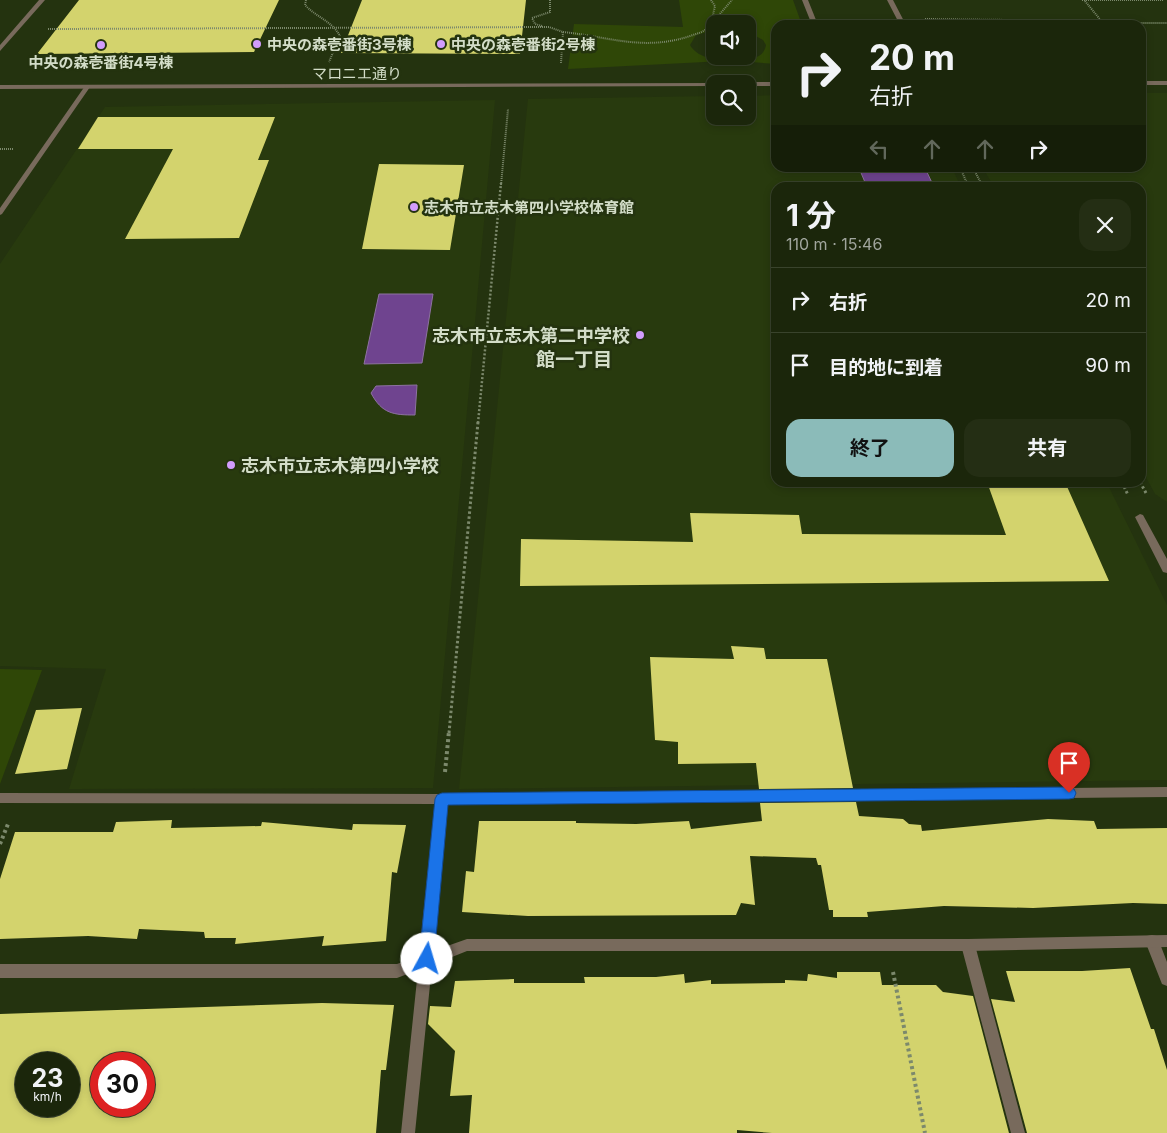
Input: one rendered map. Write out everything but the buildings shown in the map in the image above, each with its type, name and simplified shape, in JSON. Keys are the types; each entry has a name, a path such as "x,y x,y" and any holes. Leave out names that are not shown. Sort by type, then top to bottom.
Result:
{"street":[{"path":"0,49 42,0"},
{"path":"805,0 813,20"},
{"path":"890,0 900,20"},
{"path":"1146,83 1167,83"},
{"name":"マロニエ通り","path":"0,87 706,84"},
{"path":"756,84 771,84"},
{"path":"0,213 87,87"},
{"path":"1140,517 1167,569"},
{"path":"0,798 442,799 1167,792"},
{"path":"408,1133 442,799"},
{"path":"1152,941 1167,979"},
{"path":"0,971 397,971 467,945 968,945 1167,941"},
{"path":"968,945 1018,1133"}],"path":[{"path":"306,0 304,5 310,12 337,28 340,36 329,63"},
{"path":"546,27 535,24 532,18 539,14 550,12 550,0"},
{"path":"711,0 715,6 713,15"},
{"path":"721,15 728,2 732,0"},
{"path":"1082,0 1163,0"},
{"path":"1085,1 1100,20"},
{"path":"917,19 1009,20"},
{"path":"1146,23 1167,23"},
{"path":"40,29 546,27 558,28 562,32 585,33 635,45 668,44 706,30"},
{"path":"560,71 562,32"},
{"path":"442,799 508,103"},
{"path":"888,945 925,1133"}],"shaded area":[{"path":"679,0 793,0 800,20 771,20 771,64 756,62 756,58 765,50 766,45 763,40 756,36 756,15 706,15 706,32 696,35 690,45 701,55 706,57 706,62 568,69 574,24 683,27"},
{"path":"1146,93 1167,93 1167,502 1155,494 1146,477 1146,182 991,182 985,172 1146,172"},
{"name":"志木市立志木第二中学校","path":"771,95 771,172 954,172 959,182 771,182 771,487 1109,487 1167,605 1167,780 459,789 528,99 706,96 706,125 756,125 756,96"},
{"name":"志木市立志木第四小学校","path":"495,100 433,788 69,789 106,669 0,666 0,264 105,107"},
{"path":"861,172 927,172 932,182 865,182"},
{"path":"379,294 433,294 422,363 364,364"},
{"path":"417,385 415,415 401,415 389,412 375,400 371,393 376,386"},
{"path":"0,669 42,670 0,784"}],"place":[{"name":"中央の森壱番街3号棟","path":"257,44"},
{"name":"中央の森壱番街2号棟","path":"441,44"},
{"name":"中央の森壱番街4号棟","path":"101,45"},
{"name":"志木市立志木第四小学校体育館","path":"414,207"},
{"name":"志木市立志木第二中学校","path":"640,335"},
{"name":"志木市立志木第四小学校","path":"231,465"}],"district":[{"name":"館一丁目","path":"574,359"}],"route":[{"path":"427,959 442,799 1069,793"}]}
